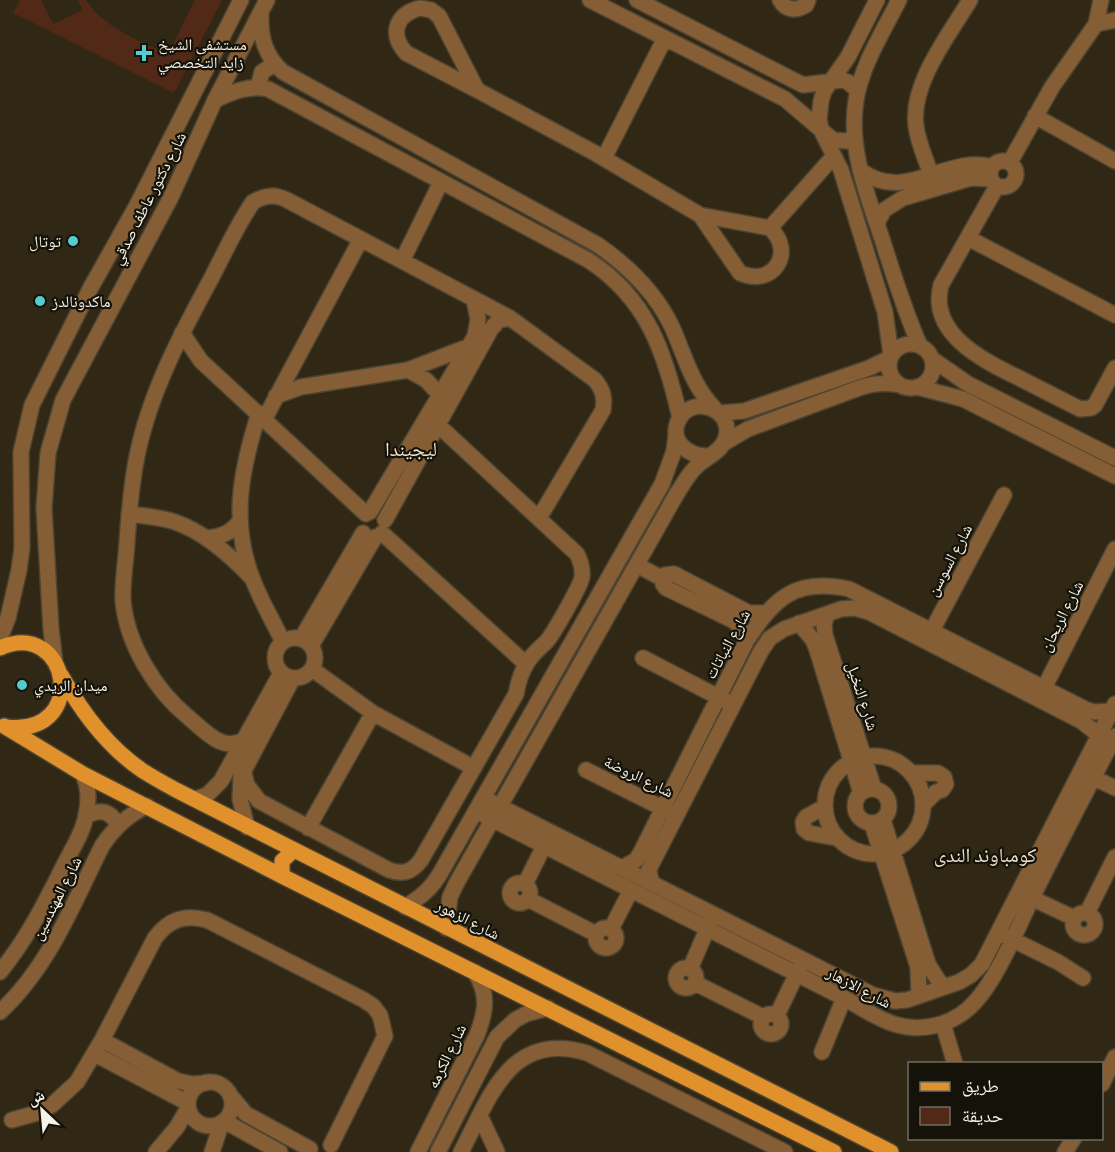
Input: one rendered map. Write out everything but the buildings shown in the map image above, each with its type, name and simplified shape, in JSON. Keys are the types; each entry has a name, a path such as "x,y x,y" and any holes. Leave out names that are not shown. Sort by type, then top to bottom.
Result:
{"main road":[{"path":"0,648 10,644 27,644 43,650 58,669 60,699 50,715 34,725 25,728 2,726"},
{"name":"شارع الزهور","path":"58,669 82,709 119,751 142,770 405,908 891,1152"},
{"path":"2,726 83,774 282,876 834,1152"},
{"path":"282,876 282,861 294,850"},
{"path":"694,1083 705,1073 706,1058"}],"street":[{"name":"شارع دكتور عاطف صدقي","path":"0,638 8,618 22,549 21,452 33,405 90,289 136,207 241,0"},
{"path":"590,0 785,99 832,140 840,142 854,138"},
{"path":"637,0 803,85 835,81 848,82 858,91"},
{"path":"780,0 787,8 793,10 806,5 808,0"},
{"path":"877,0 848,57 824,92 819,111 822,132 841,170 885,312 891,356 890,373 900,385"},
{"path":"899,0 869,59 858,91 854,138 860,170 904,306 920,346"},
{"path":"932,175 916,125 917,96 924,78 970,0"},
{"path":"1010,162 1060,74 1096,24 1103,0 1115,10"},
{"name":"شارع دكتور عاطف صدقي","path":"58,669 51,629 44,508 48,453 54,426 63,400 183,173 215,100 264,6"},
{"path":"264,6 263,42 268,55 283,72 598,245 635,275 671,326 695,384 726,425 724,442 717,451 695,467 683,484 496,813 450,897 447,928"},
{"path":"477,90 439,16 431,10 420,8 411,10 402,17 397,26 396,36 399,46 406,53 604,158 700,215 771,228 780,241 781,259 776,268 759,277 749,277 740,273 700,215"},
{"path":"1096,24 1115,20"},
{"path":"604,158 665,38"},
{"path":"258,87 262,72 271,66 276,66"},
{"path":"798,108 804,97 803,85"},
{"path":"215,100 244,88 268,89 588,260 604,271 634,303 649,326 670,375 680,418 674,451 662,484 433,886 422,897 405,908"},
{"path":"1035,116 1115,161"},
{"path":"771,228 833,157"},
{"path":"877,223 884,210 932,175 971,164 993,177 1007,187 1015,181 1016,170 1010,162 999,161 993,177 968,238 941,285 939,301 942,317 948,328 965,346 984,360 1080,409 1095,405 1115,368"},
{"path":"155,167 165,174 183,173"},
{"path":"860,170 882,182 917,187 971,178 993,177"},
{"path":"402,261 441,182"},
{"path":"247,745 221,743 178,709 158,686 142,659 130,631 123,600 131,486 140,444 156,392 183,333 254,202 264,196 276,195 287,200 510,318 595,380 602,389 603,410 539,518"},
{"path":"136,207 144,202 153,203 157,206 160,215"},
{"path":"968,238 1115,315"},
{"path":"283,642 252,579 245,554 240,521 242,476 248,448 262,416 296,361 361,239"},
{"path":"306,642 376,531 438,425 476,341 478,319 474,300"},
{"path":"510,318 499,320 476,341 360,525 376,531 526,664"},
{"path":"183,333 201,361 368,513 379,513 376,531"},
{"path":"276,396 314,385 408,370 476,341"},
{"path":"680,418 689,409 702,405 717,411 744,411 869,368 891,356 904,345 920,346 928,351 932,359 933,368 930,376 925,383 917,387 910,388 886,383 872,384 748,429 724,442"},
{"path":"171,358 186,357 201,361"},
{"path":"932,359 968,384 1115,458"},
{"path":"296,361 314,385"},
{"path":"408,370 426,380 440,395"},
{"path":"917,387 963,399 1115,476"},
{"path":"243,770 247,785 259,801 389,870 398,873 415,868 516,694 519,678 526,664 535,651 547,641 582,580 583,566 577,554 438,425"},
{"path":"248,448 262,437 280,433"},
{"path":"676,434 681,446 687,451 693,455 708,456"},
{"name":"شارع السوسن","path":"929,636 1004,495"},
{"path":"129,514 177,523 206,538 231,557 252,579"},
{"path":"206,538 222,536 240,521"},
{"name":"شارع الريحان","path":"1041,693 1115,549"},
{"path":"637,565 663,579 666,588 734,621 745,633 747,640"},
{"path":"663,579 665,575 674,574 749,613 764,614"},
{"name":"شارع النباتات","path":"653,884 650,869 670,812 718,698 747,640 764,614 794,591 812,586 831,585 849,589 929,636 1041,693 1094,712 1113,708"},
{"name":"شارع النباتات","path":"622,868 636,860 670,812 733,705 760,651 770,638 799,623 841,609 855,608 929,636"},
{"name":"شارع النخيل","path":"827,614 824,625 825,635 857,759"},
{"name":"شارع النخيل","path":"799,623 813,640 867,791"},
{"path":"295,638 306,642 315,657 312,669 307,674 287,675 275,660 276,653 283,642 295,638"},
{"path":"643,658 733,705"},
{"path":"312,669 373,713 474,768"},
{"path":"195,799 207,795 217,787 247,745 287,675"},
{"name":"شارع النباتات","path":"1041,693 1099,735"},
{"name":"شارع الازهار","path":"1087,775 1099,735 1113,708"},
{"path":"309,828 373,713"},
{"name":"شارع الازهار","path":"496,813 592,862 631,890 844,998 882,1021 901,1027 921,1028 943,1024 976,1002 1026,895 1087,775 1115,736"},
{"path":"247,745 239,787 239,797 247,827"},
{"path":"877,756 902,764 912,773 921,788 924,804 922,819 916,832 906,844 887,853 869,855 856,852 836,838 828,823 824,807 831,780 840,770 857,759 877,756"},
{"name":"شارع الروضة","path":"586,770 670,812"},
{"path":"912,773 938,773 944,777 946,784 942,790 936,792 924,804"},
{"name":"شارع المهندسين","path":"0,972 18,950 34,924 82,830 86,816 88,785 83,774"},
{"path":"1087,775 1115,788"},
{"path":"217,787 239,797"},
{"path":"867,791 882,792 888,798 890,806 888,814 877,822 864,822 858,816 855,808 856,800 867,791"},
{"path":"479,805 496,813"},
{"name":"شارع المهندسين","path":"0,1012 32,978 50,951 102,846 118,825 136,811 147,806"},
{"path":"824,807 806,817 803,822 804,829 808,833 836,838"},
{"path":"86,816 95,811 105,811 114,816 118,825"},
{"name":"شارع الازهار","path":"496,813 544,846 592,862 622,868 884,999 907,1000 959,982 971,975 1006,936"},
{"path":"877,822 928,964 945,987"},
{"path":"544,846 527,892 604,932 631,890"},
{"path":"887,853 918,967 919,996"},
{"path":"1026,895 1081,916 1115,857"},
{"path":"713,915 693,976 770,1016 803,960"},
{"path":"12,1120 37,1113 52,1105 77,1082 155,938 162,928 183,917 207,920 364,1000 380,1015 385,1036 336,1149 324,1144 309,1151 246,1114 220,1084 192,1084 178,1080 98,1047"},
{"path":"1006,936 1083,978"},
{"name":"شارع الكرمه","path":"418,1152 483,1019 485,1002 483,985 475,972"},
{"path":"822,1052 844,998"},
{"path":"438,1152 497,1037 510,1024 526,1014 548,1008"},
{"path":"943,1024 954,1062"},
{"path":"98,1047 188,1105 191,1115 201,1124 216,1125 223,1122"},
{"path":"461,1152 504,1072 528,1054 558,1047 587,1053 785,1152"},
{"path":"1103,1080 1115,1057"},
{"path":"156,1152 177,1127 193,1090 206,1083"},
{"path":"212,1152 223,1122 230,1113 232,1104 230,1095"},
{"path":"480,1116 497,1152"},
{"path":"223,1122 280,1152"}],"green space":[{"name":"مستشفى الشيخ زايد التخصصي","path":"20,0 41,0 53,24 83,10 78,0 86,0 93,10 112,26 168,54 195,0 222,0 174,93 13,13"}],"place":[{"name":"مستشفى الشيخ زايد التخصصي","path":"144,53"},
{"name":"توتال","path":"73,241"},
{"name":"ماكدونالدز","path":"40,301"},
{"name":"ميدان الريدي","path":"22,685"}],"district":[{"name":"ليجيندا","path":"411,449"},
{"name":"كومباوند الندى","path":"985,855"}]}
